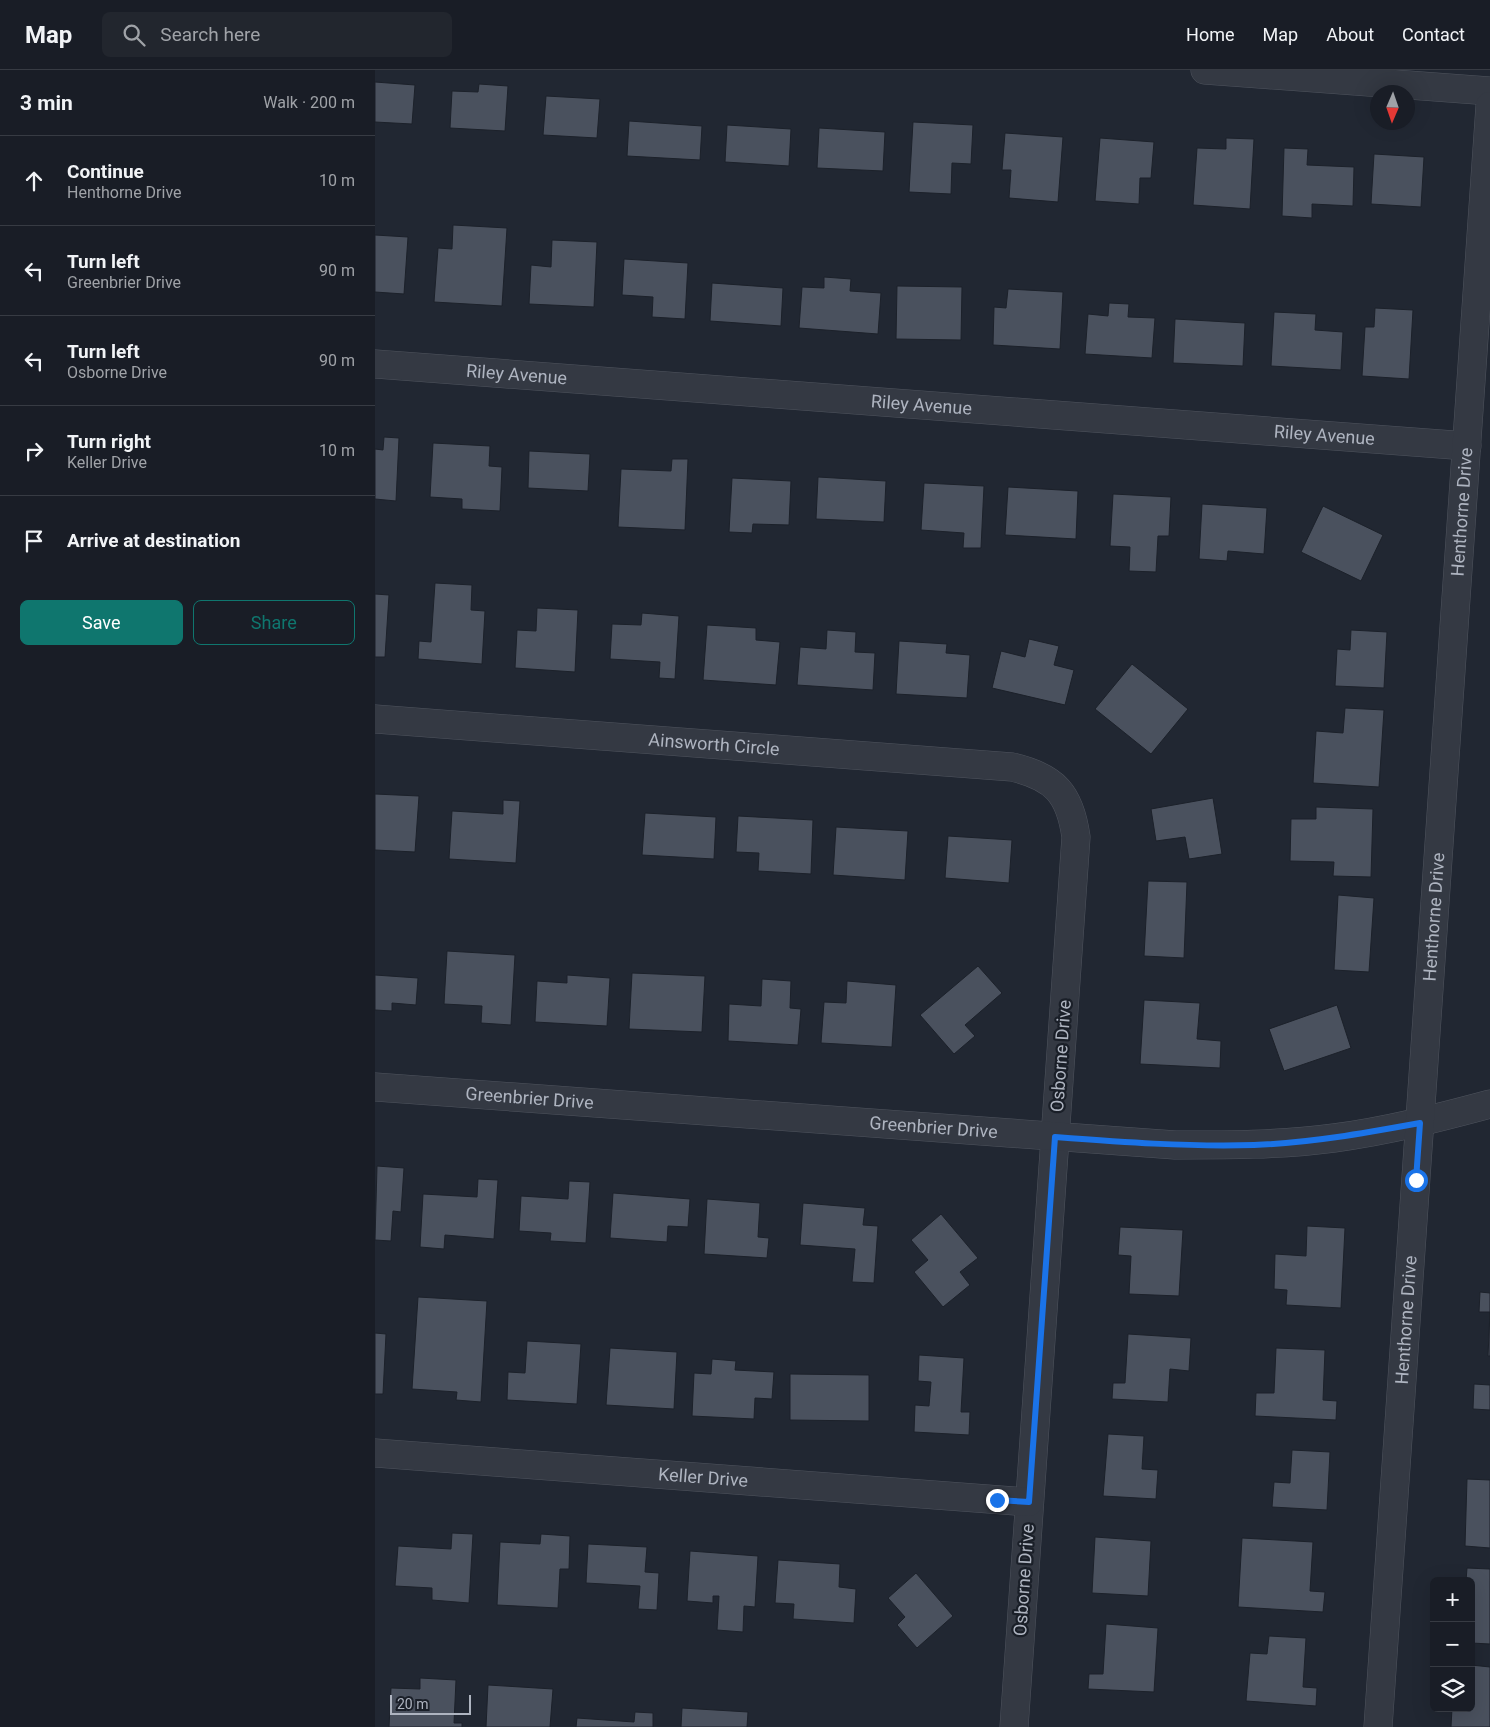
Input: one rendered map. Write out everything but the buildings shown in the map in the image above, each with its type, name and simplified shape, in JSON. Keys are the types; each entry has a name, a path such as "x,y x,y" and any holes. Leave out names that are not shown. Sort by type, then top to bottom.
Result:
{"street":[{"path":"1205,70 1490,91"},
{"name":"Henthorne Drive","path":"1378,1727 1490,106"},
{"name":"Riley Avenue","path":"375,364 1467,446"},
{"name":"Ainsworth Circle","path":"375,719 1013,767 1033,772 1051,782"},
{"name":"Osborne Drive","path":"1014,1727 1076,837 1073,816 1065,798 1051,782"},
{"name":"Greenbrier Drive","path":"375,1087 1175,1145 1255,1145 1334,1138 1420,1123 1490,1104"},
{"name":"Keller Drive","path":"375,1453 1029,1502"}],"route":[{"path":"997,1500 1029,1502 1055,1137 1175,1145 1255,1145 1334,1138 1420,1123 1416,1180"}]}
